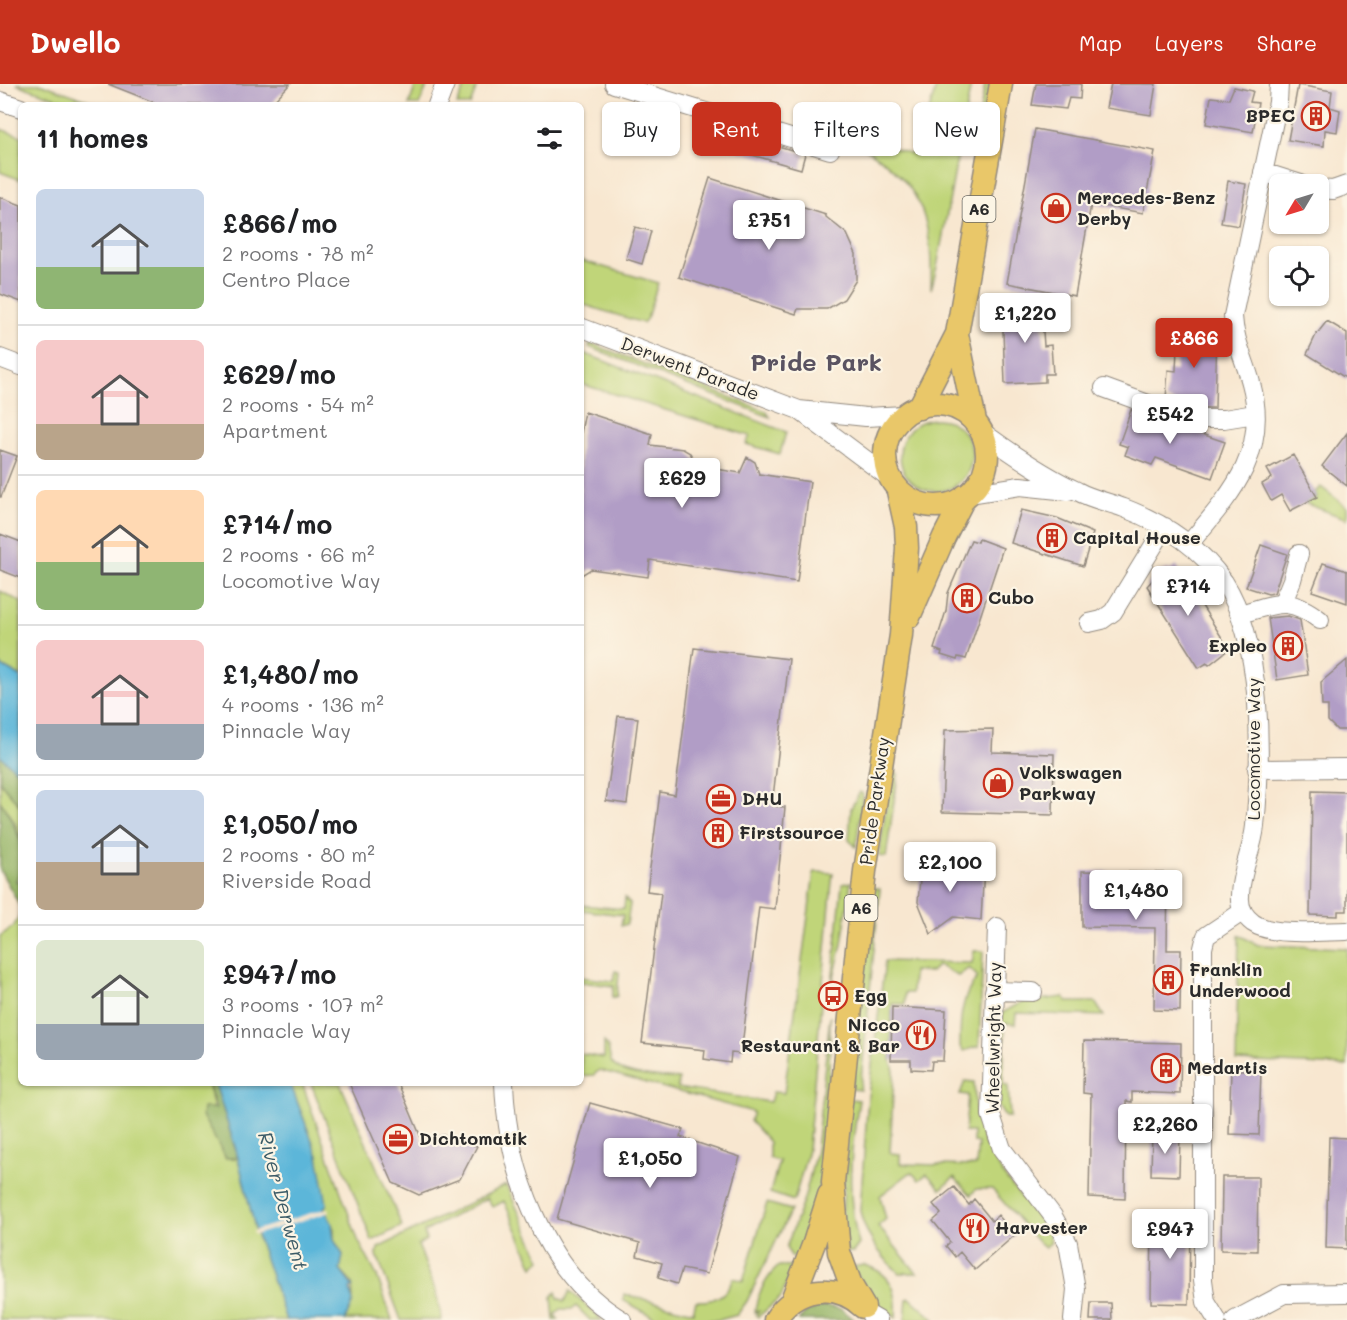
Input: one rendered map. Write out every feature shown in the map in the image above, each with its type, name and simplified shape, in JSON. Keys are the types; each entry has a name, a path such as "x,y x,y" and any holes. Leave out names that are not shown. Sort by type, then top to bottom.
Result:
{"main road":[{"name":"A6","path":"894,484 885,457 893,429 912,411 957,334 1001,84"},
{"name":"A6","path":"957,334 978,426 987,448 986,466 982,478 967,495"},
{"path":"912,411 947,406 978,426"},
{"path":"894,484 915,502 927,506 945,506 967,495"},
{"name":"Pride Parkway","path":"871,1316 851,1285 839,1252 833,1182 865,871 901,635 907,548 906,527 894,484"},
{"name":"Pride Parkway","path":"901,635 944,537 967,495"},
{"name":"Pride Parkway","path":"778,1314 814,1243 833,1182"},
{"name":"A6","path":"778,1314 807,1293 829,1290 848,1296 871,1316"}],"street":[{"path":"437,102 445,84"},
{"path":"614,84 793,139"},
{"path":"1189,544 1242,476 1253,445 1255,414 1252,387 1236,338 1233,316 1278,102 1279,84"},
{"path":"0,101 18,107"},
{"path":"1263,172 1269,174"},
{"path":"1329,190 1347,185"},
{"name":"Derwent Parade","path":"584,329 799,410 866,417 912,411"},
{"path":"0,358 18,365"},
{"path":"1104,388 1189,419 1224,419 1255,414"},
{"name":"Derwent Parade","path":"799,410 894,484"},
{"name":"Locomotive Way","path":"978,426 1032,466 1078,492 1124,508 1165,528 1189,544 1222,580 1240,614 1253,663 1257,769 1255,828 1239,897 1242,912"},
{"name":"Locomotive Way","path":"967,495 1020,486 1078,492"},
{"path":"1089,622 1102,620 1113,612 1165,528"},
{"path":"1283,602 1299,554"},
{"path":"1240,614 1283,602 1307,610 1320,620"},
{"path":"1257,769 1347,768"},
{"path":"1217,1320 1206,1302 1203,1280 1203,948 1206,936 1242,912 1254,924 1276,931 1347,931"},
{"name":"Wheelwright Way","path":"997,927 987,946 994,991 991,1115 1002,1149 1053,1216 1068,1244 1076,1275 1073,1320"},
{"path":"994,991 1033,992"},
{"path":"504,1086 512,1151 523,1190 537,1220 566,1266 599,1303 622,1320"},
{"path":"1235,1320 1284,1294 1347,1293"}],"green space":[{"path":"16,84 42,84 93,102 67,102"},
{"path":"416,84 428,84 420,102 410,102"},
{"path":"466,84 478,84 471,102 458,102"},
{"path":"937,84 971,84 968,102 932,102"},
{"path":"985,84 990,84 987,102 982,102"},
{"path":"0,129 18,135 18,179 0,172"},
{"path":"901,151 913,156 958,156 931,289 929,241 919,203 909,186 876,156 901,156"},
{"path":"584,261 658,283 647,318 643,323 584,305"},
{"path":"590,343 766,411 770,417 589,347"},
{"path":"584,353 786,432 780,454 746,444 750,436 584,385"},
{"path":"936,419 956,425 966,435 972,455 966,475 956,485 936,491 916,485 906,475 900,455 906,435 916,425"},
{"path":"1321,487 1347,507 1347,519 1304,503 1317,497 1315,492"},
{"path":"0,591 18,600 18,675 0,665"},
{"path":"0,756 18,771 18,803 0,782"},
{"path":"894,770 898,774 886,857 879,856 890,780"},
{"path":"0,782 18,803 18,832 14,821 0,801"},
{"path":"860,792 863,794 856,847 849,840 851,808"},
{"path":"0,801 18,834 18,877 16,881 18,881 18,903 0,870"},
{"path":"814,872 833,873 808,1150 794,1201 770,1193 779,1161 769,1158 769,1142 750,1121 753,1112 599,1070 594,1075 584,1076 584,1055 604,1058 604,1042 608,1047 612,1063 617,1068 633,1074 679,1079 677,1088 770,1102 773,1092 784,1093"},
{"path":"851,882 842,944 832,985 842,884"},
{"path":"871,887 880,889 860,1090 851,1089"},
{"path":"625,898 630,904 627,924 621,926 623,915 584,910 584,905 624,909"},
{"path":"18,918 18,1086 209,1086 225,1158 238,1158 256,1232 286,1320 0,1320 0,936 13,927"},
{"path":"1239,935 1258,945 1347,948 1347,1066 1236,1061"},
{"path":"974,951 983,951 979,1046 964,1051 960,1047 964,1001 978,977 969,968 958,976 938,965 931,972 913,971 912,993 905,993 905,1004 892,1004 891,1060 894,1071 890,1153 900,1154 900,1164 976,1166 978,1143 973,1142 973,1132 965,1132 968,1095 960,1094 965,1081 974,1082 976,1116 985,1145 1007,1180 1048,1229 1051,1242 1045,1248 1039,1243 992,1189 976,1189 971,1195 954,1177 941,1189 927,1174 919,1180 911,1172 880,1196 886,1219 878,1226 917,1273 899,1273 875,1245 860,1211 868,1097 885,961 972,963"},
{"path":"615,971 619,972 617,996 612,998 614,986 584,982 584,977 613,981"},
{"path":"1064,997 1067,1002 1095,1002 1104,1016 1016,1013 1015,1024 1005,1023 1003,1085 1008,1085 1010,1117 1005,1117 998,1106 1002,1013 1022,1002"},
{"path":"830,1016 828,1108 822,1167 810,1226 800,1256 792,1257 786,1248 805,1196 816,1151"},
{"path":"209,1086 216,1086 238,1158 226,1158 202,1116 203,1108 216,1108"},
{"path":"291,1086 303,1086 358,1240 377,1276 392,1320 345,1320 353,1299 352,1283 340,1270 343,1255 334,1240 334,1229 324,1208 318,1156"},
{"path":"312,1086 341,1086 402,1226 372,1241"},
{"path":"850,1099 859,1100 852,1154 851,1190 859,1244 853,1252 847,1252 842,1215"},
{"path":"506,1185 541,1260 533,1267 504,1201 493,1207 487,1198 424,1232 426,1240 418,1245 436,1292 442,1320 401,1320 377,1255 378,1248"},
{"path":"767,1203 791,1210 747,1301 737,1315 719,1320 659,1320 623,1300 624,1294 693,1312 696,1301 719,1297 733,1278 743,1281"},
{"path":"864,1265 881,1273 891,1284 896,1299 896,1318 873,1300 852,1267"},
{"path":"779,1266 794,1266 781,1297 758,1317 756,1315 759,1311 755,1312 760,1293 770,1275"},
{"path":"570,1291 602,1320 590,1320 576,1306 572,1309 561,1309 555,1315 559,1320 554,1320 552,1297 556,1292 558,1298 565,1301"},
{"path":"910,1298 935,1320 905,1320 907,1299"},
{"path":"825,1306 841,1309 855,1320 798,1320 806,1312"}],"water":[{"path":"0,665 18,675 18,771 0,756"},
{"name":"River Derwent","path":"216,1086 291,1086 318,1156 327,1204 324,1208 332,1223 334,1240 343,1255 340,1270 353,1287 350,1289 353,1302 345,1320 286,1320 256,1232 236,1150"}],"pier":[{"path":"328,1208 330,1212 254,1235 253,1231"}],"building":[{"path":"108,84 290,84 273,102 153,102"},
{"path":"1036,84 1081,84 1080,99 1069,98 1066,109 1032,105"},
{"path":"1111,84 1156,84 1151,115 1106,108"},
{"name":"BPEC","path":"1298,85 1332,91 1330,107 1340,110 1337,132 1325,130 1324,146 1288,140"},
{"path":"1234,87 1253,91 1250,102 1258,103 1253,132 1206,124 1211,97 1229,99"},
{"name":"Mercedes-Benz Derby","path":"1035,129 1155,151 1143,213 1091,204 1075,296 1007,283"},
{"path":"781,147 793,150 793,156 804,156 801,169 756,156 781,156"},
{"path":"710,178 826,215 847,234 856,254 856,280 844,299 827,309 798,309 796,314 679,277"},
{"path":"1228,181 1246,184 1239,226 1221,223"},
{"path":"0,197 18,204 18,301 0,294"},
{"path":"635,227 651,231 642,264 626,259"},
{"path":"1041,302 1044,346 1051,345 1053,374 1045,374 1045,382 1005,384 1002,304"},
{"path":"1327,321 1347,333 1347,379 1307,354 1316,335"},
{"path":"1178,326 1217,329 1215,408 1191,408 1166,399 1168,370 1176,371"},
{"path":"1131,410 1225,442 1212,478 1156,458 1152,465 1125,455 1128,447 1119,444"},
{"path":"585,412 652,434 650,445 683,449 690,453 698,466 740,473 747,457 755,462 759,474 810,482 797,582 650,560 648,577 591,569 584,573"},
{"path":"1347,433 1347,486 1322,466"},
{"path":"0,450 17,456 1,497 0,497"},
{"path":"1293,455 1317,497 1290,511 1281,495 1271,501 1262,484 1272,478 1267,469"},
{"name":"Capital House","path":"1021,510 1057,518 1093,533 1083,566 1011,543"},
{"path":"0,534 18,541 18,577 0,570"},
{"name":"Cubo","path":"979,539 1003,548 966,659 958,657 957,660 941,655 942,652 934,649 946,611 948,593 971,540 978,542"},
{"path":"1261,545 1287,554 1274,593 1268,594 1246,587"},
{"path":"1323,563 1347,571 1347,603 1312,591"},
{"path":"1177,566 1229,649 1209,665 1207,663 1199,668 1147,586 1160,572 1168,569 1169,571"},
{"name":"Expleo","path":"1288,616 1300,620 1308,675 1277,680 1268,618"},
{"name":"Firstsource","path":"694,648 789,659 772,806 785,807 775,909 759,907 741,1054 731,1053 730,1063 704,1059 705,1050 642,1043 661,893 647,891 660,792 675,795"},
{"path":"1347,660 1347,730 1337,730 1328,721 1328,706 1322,706 1321,682"},
{"path":"618,716 638,718 627,804 606,801"},
{"name":"Volkswagen Parkway","path":"993,729 992,752 1054,754 1053,815 942,812 945,730"},
{"path":"1312,791 1347,792 1347,911 1338,911 1338,916 1310,915"},
{"path":"931,855 948,867 984,867 981,920 954,917 931,934 918,902 921,868"},
{"path":"1082,871 1168,873 1167,950 1181,950 1180,1011 1154,1010 1155,928 1082,927"},
{"path":"892,1007 946,1010 943,1061 932,1061 931,1070 911,1069 911,1060 891,1060"},
{"path":"1084,1041 1181,1043 1180,1094 1132,1092 1132,1102 1126,1101 1125,1199 1089,1197 1091,1094 1083,1093"},
{"path":"1231,1070 1261,1070 1259,1135 1229,1134"},
{"name":"Dichtomatik","path":"350,1086 399,1086 423,1142 443,1135 477,1146 460,1179 419,1195 393,1183"},
{"path":"590,1103 683,1129 680,1137 740,1157 707,1274 682,1269 677,1284 658,1278 662,1263 637,1256 640,1243 557,1219"},
{"path":"1152,1133 1180,1134 1179,1176 1151,1175"},
{"path":"1329,1137 1347,1138 1347,1249 1326,1248"},
{"path":"1222,1177 1258,1177 1257,1251 1221,1250"},
{"name":"Harvester","path":"954,1187 969,1205 974,1199 992,1221 998,1215 1015,1235 975,1270 960,1252 955,1257 946,1246 950,1242 933,1221 941,1214 933,1204"},
{"path":"1152,1216 1190,1217 1189,1304 1151,1303"},
{"path":"1091,1303 1111,1303 1112,1320 1090,1320"}],"place":[{"name":"BPEC","path":"1316,116"},
{"name":"Mercedes-Benz Derby","path":"1056,208"},
{"name":"Capital House","path":"1052,538"},
{"name":"Cubo","path":"967,598"},
{"name":"Expleo","path":"1288,646"},
{"name":"Volkswagen Parkway","path":"998,783"},
{"name":"DHU","path":"721,799"},
{"name":"Firstsource","path":"718,833"},
{"name":"Franklin Underwood","path":"1168,980"},
{"name":"Egg","path":"833,996"},
{"name":"Nicco Restaurant & Bar","path":"921,1035"},
{"name":"Medartis","path":"1166,1068"},
{"name":"Dichtomatik","path":"398,1139"},
{"name":"Harvester","path":"974,1228"}],"district":[{"name":"Pride Park","path":"816,363"}]}
